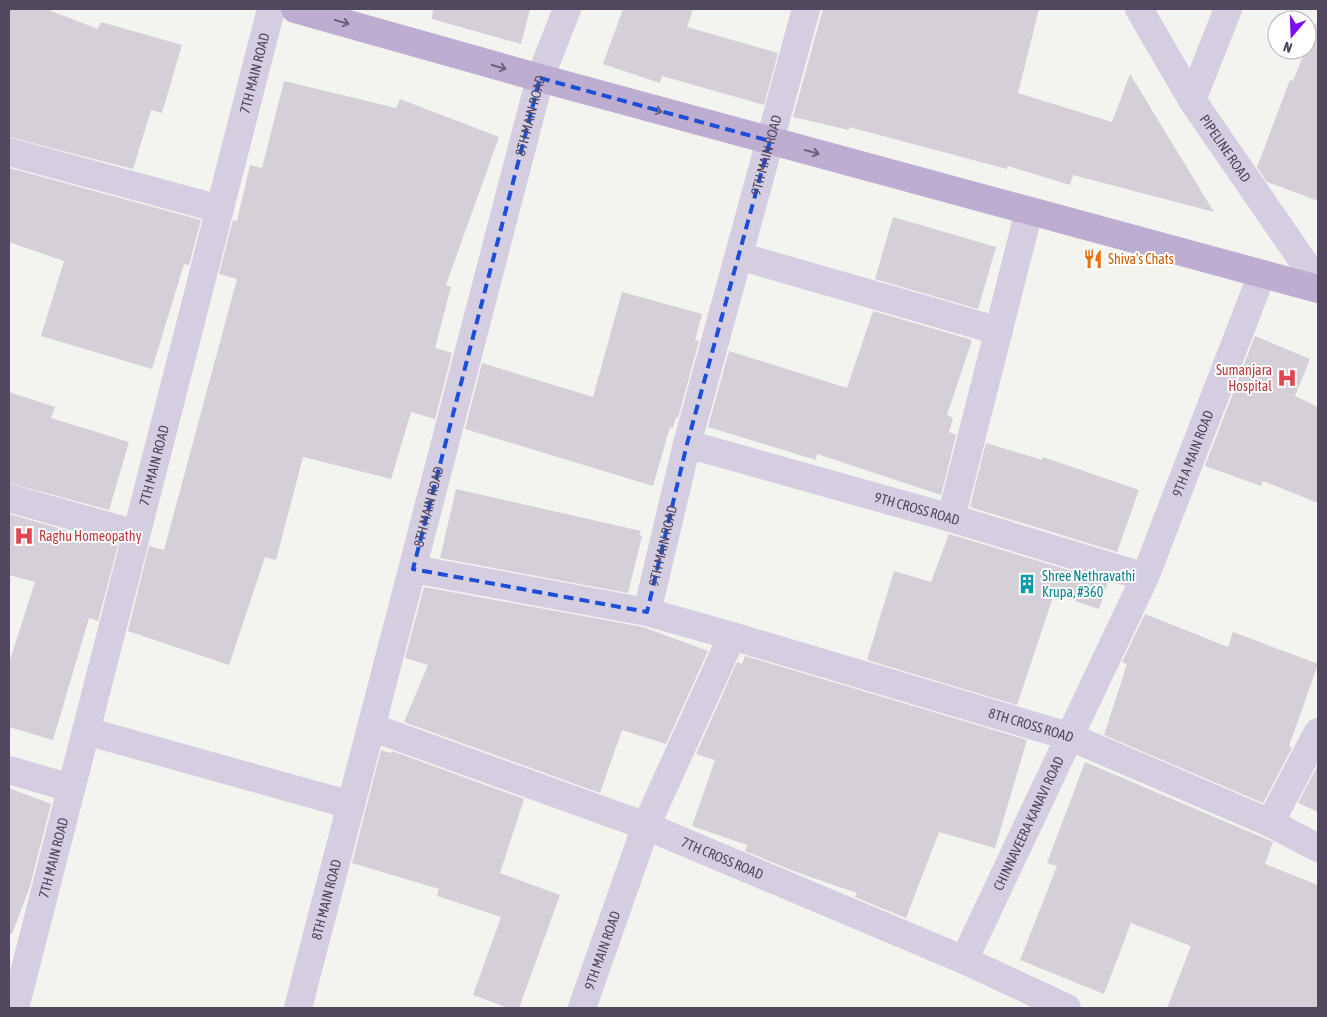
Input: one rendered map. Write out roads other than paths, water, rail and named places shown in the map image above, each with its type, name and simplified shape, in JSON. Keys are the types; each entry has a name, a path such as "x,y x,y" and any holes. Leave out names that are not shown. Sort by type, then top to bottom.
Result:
{"main road":[{"path":"295,9 770,141 1318,289"}],"street":[{"name":"7TH MAIN ROAD","path":"13,1003 86,731 271,9"},
{"name":"8TH MAIN ROAD","path":"298,1008 540,78 567,9"},
{"name":"9TH MAIN ROAD","path":"647,612 687,444 806,9"},
{"name":"PIPELINE ROAD","path":"1138,9 1192,100 1318,283"},
{"path":"1192,100 1228,9"},
{"path":"9,152 220,209"},
{"path":"951,518 1029,211"},
{"path":"739,256 999,331"},
{"name":"9TH A MAIN ROAD","path":"1145,577 1262,274"},
{"name":"9TH CROSS ROAD","path":"687,444 951,518 1145,577"},
{"path":"9,498 136,534"},
{"path":"413,569 647,612 732,636"},
{"name":"CHINNAVEERA KANAVI ROAD","path":"964,960 1068,736 1145,577"},
{"name":"9TH MAIN ROAD","path":"582,1008 646,826 732,636"},
{"name":"8TH CROSS ROAD","path":"732,636 1068,736 1270,823 1318,848"},
{"name":"7TH CROSS ROAD","path":"371,727 646,826 964,960 1067,1008"},
{"path":"86,731 351,805"},
{"path":"1270,823 1318,732"},
{"path":"9,770 71,788"}],"place":[{"name":"Shiva's Chats","path":"1093,259"},
{"name":"Sumanjara Hospital","path":"1287,378"},
{"name":"Raghu Homeopathy","path":"24,536"},
{"name":"Shree Nethravathi Krupa, #360","path":"1027,584"}]}
